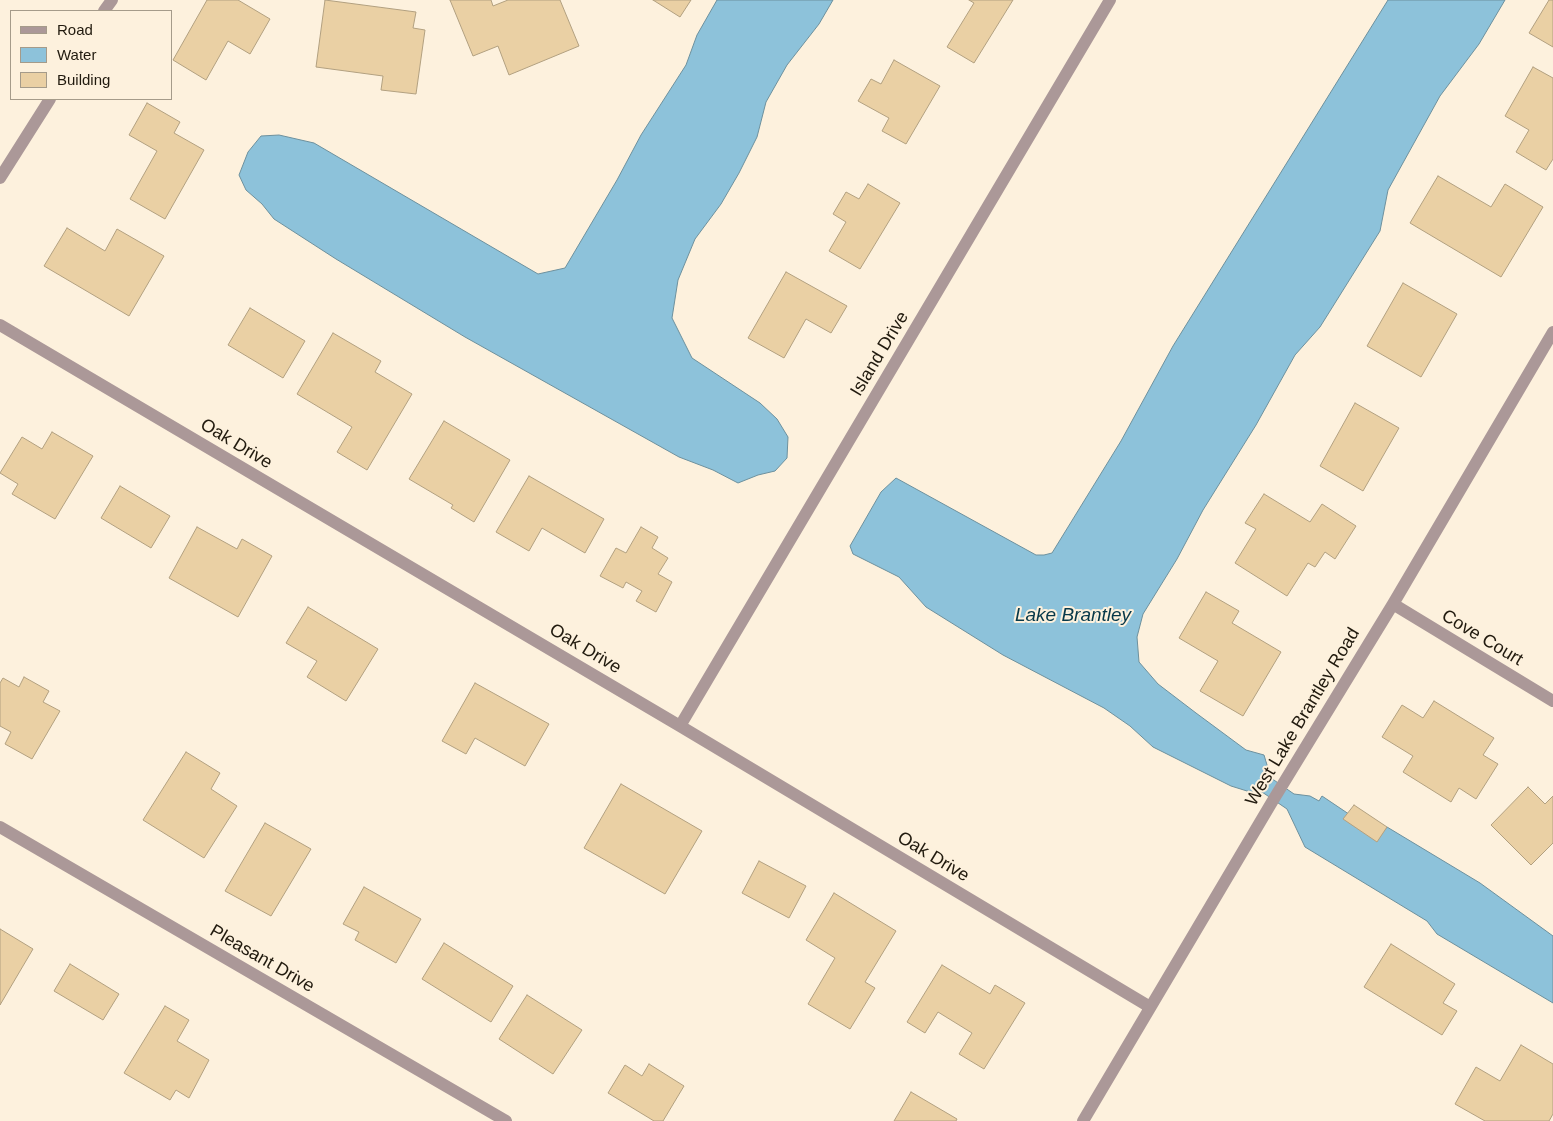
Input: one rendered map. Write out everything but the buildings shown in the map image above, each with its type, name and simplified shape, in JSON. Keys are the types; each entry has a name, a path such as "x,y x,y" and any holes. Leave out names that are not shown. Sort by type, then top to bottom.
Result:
{"street":[{"name":"Island Drive","path":"680,726 1110,0"},
{"path":"0,178 49,100"},
{"name":"Oak Drive","path":"0,325 680,726 1150,1007"},
{"name":"West Lake Brantley Road","path":"1083,1121 1272,802 1393,604 1553,332"},
{"name":"Cove Court","path":"1393,604 1553,701"},
{"name":"Pleasant Drive","path":"0,827 506,1121"}],"water":[{"path":"717,0 833,0 819,24 787,65 766,102 757,137 739,173 721,204 695,239 678,280 672,318 692,358 760,403 777,419 788,437 787,458 775,471 738,483 713,470 679,457 465,337 336,259 274,219 262,204 246,190 239,175 248,152 261,136 279,135 314,143 538,274 565,268 641,135 686,65 697,35"},
{"name":"Lake Brantley","path":"1388,0 1505,0 1479,44 1440,96 1388,190 1380,231 1320,327 1295,355 1256,425 1203,510 1177,559 1143,614 1137,637 1139,662 1158,684 1196,713 1246,750 1264,755 1271,778 1294,794 1310,796 1319,801 1322,796 1380,835 1387,827 1480,883 1553,936 1553,1003 1437,934 1427,921 1305,847 1287,809 1262,792 1247,791 1231,786 1153,747 1130,726 1104,708 1003,655 926,607 899,577 853,554 850,546 881,492 896,478 1036,555 1052,553 1121,441 1173,346"}]}
